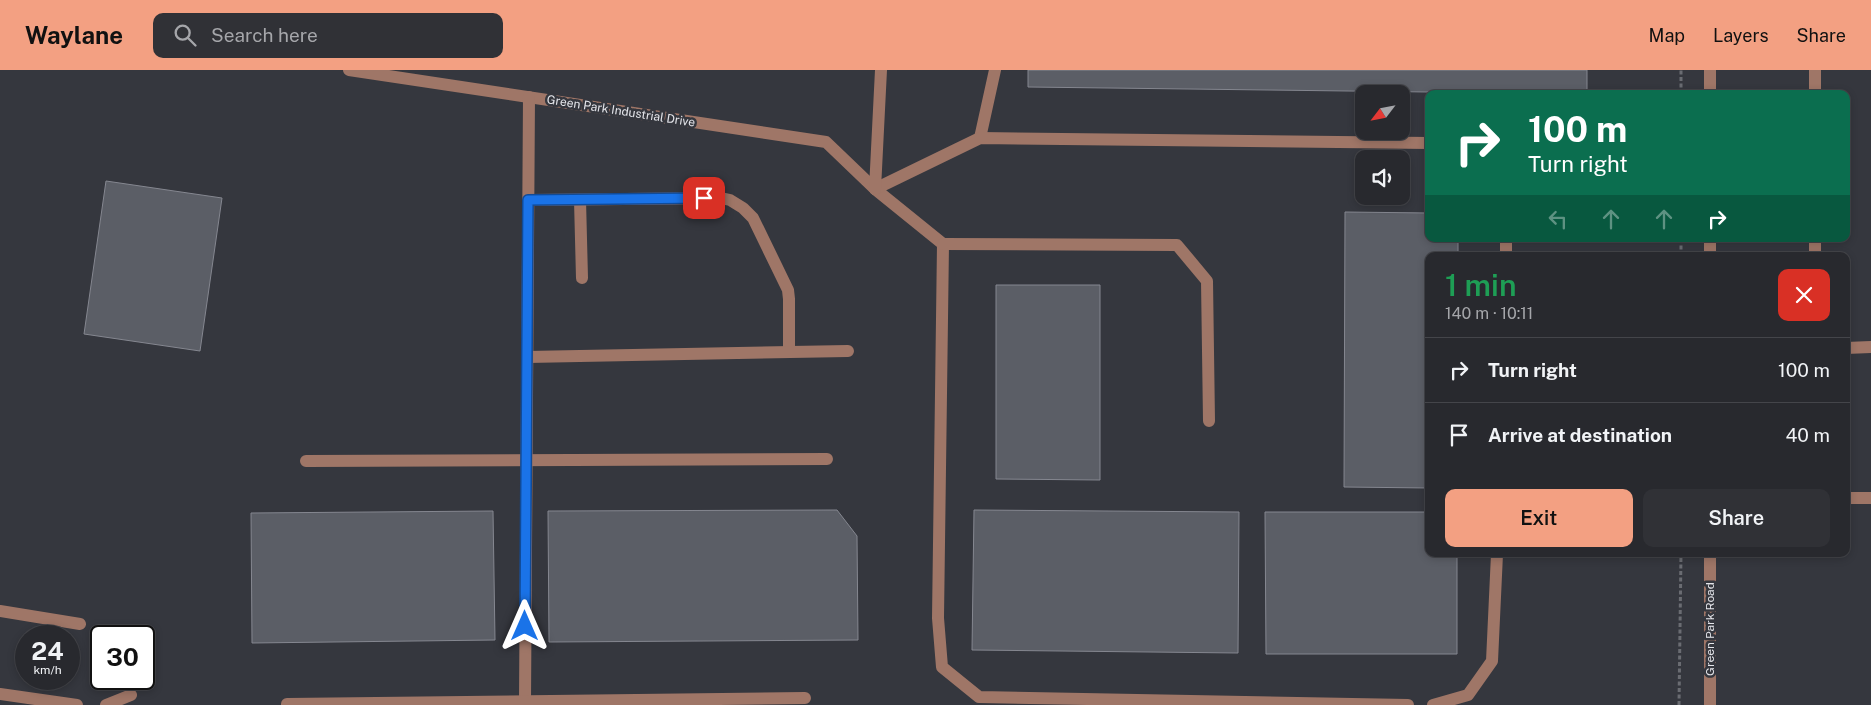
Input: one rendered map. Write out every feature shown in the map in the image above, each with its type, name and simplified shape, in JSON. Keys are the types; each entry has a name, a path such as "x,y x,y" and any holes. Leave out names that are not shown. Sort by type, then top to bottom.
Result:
{"street":[{"name":"Green Park Industrial Drive","path":"349,70 826,142 875,189 942,244"},
{"path":"881,70 875,189 980,138 1425,143"},
{"path":"980,138 995,70"},
{"path":"1710,70 1710,90"},
{"path":"1815,70 1815,90"},
{"path":"525,701 529,97"},
{"path":"528,200 721,198 730,200 743,208 753,218 788,290 789,352"},
{"path":"580,200 582,278"},
{"path":"1209,421 1207,280 1177,245 942,244 938,618 942,667 979,697 1408,705"},
{"path":"1850,348 1871,347"},
{"path":"527,357 848,351"},
{"path":"306,461 827,459"},
{"path":"1850,498 1871,498"},
{"path":"1433,705 1464,701 1492,661 1497,557"},
{"name":"Green Park Road","path":"1710,557 1710,705"},
{"path":"0,611 80,624"},
{"path":"0,694 77,705"},
{"path":"106,705 131,695"},
{"path":"287,704 804,698"}],"path":[{"path":"1681,70 1681,90"},
{"path":"1679,705 1681,557"}],"building":[{"path":"1028,70 1587,70 1587,90 1425,90 1425,92 1410,92 1410,85 1355,85 1355,91 1028,87"},
{"path":"106,181 222,198 200,351 84,334"},
{"path":"1345,212 1425,213 1425,242 1458,242 1458,252 1425,252 1425,488 1344,487"},
{"path":"996,285 1100,285 1100,480 996,479"},
{"path":"837,510 857,536 858,640 549,642 548,511"},
{"path":"974,510 1239,512 1238,653 972,650"},
{"path":"493,511 495,640 252,643 251,513"},
{"path":"1265,512 1425,512 1425,557 1457,557 1457,654 1266,654"}],"route":[{"path":"525,626 528,200 704,198"}]}
